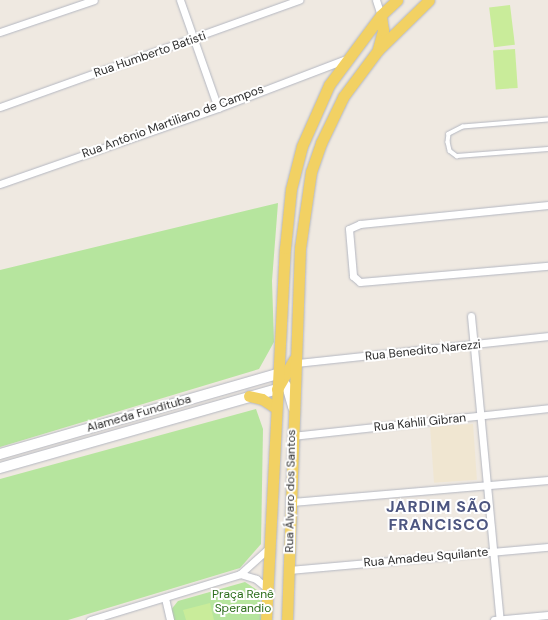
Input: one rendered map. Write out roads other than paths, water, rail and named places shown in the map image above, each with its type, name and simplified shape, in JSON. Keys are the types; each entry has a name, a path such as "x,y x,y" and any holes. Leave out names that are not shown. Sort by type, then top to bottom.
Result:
{"main road":[{"path":"266,620 272,544 276,408 280,381 285,248 291,189 302,146 329,85 346,59 380,15 397,0"},
{"path":"378,50 429,0"},
{"path":"378,50 383,30 380,15"},
{"name":"Rua Álvaro dos Santos","path":"287,620 292,502 292,436 297,358 300,248 312,172 321,143 343,97 378,50"},
{"path":"285,248 300,248"},
{"path":"238,386 265,374 280,358"},
{"path":"280,381 297,358"},
{"path":"280,381 294,411"},
{"name":"Alameda Fundituba","path":"0,454 238,386 280,381"},
{"name":"Alameda Fundituba","path":"0,468 249,396 280,381"},
{"path":"249,396 262,399 276,408"}],"street":[{"path":"0,32 94,0"},
{"path":"180,0 218,108"},
{"name":"Rua Humberto Batisti","path":"0,107 194,40 299,0"},
{"path":"376,0 380,15"},
{"name":"Rua Antônio Martiliano de Campos","path":"0,184 218,108 346,59"},
{"path":"548,205 360,224 349,228 353,276 360,282 548,266"},
{"path":"471,316 479,416 488,487 500,620"},
{"name":"Rua Benedito Narezzi","path":"297,358 474,346 548,336"},
{"name":"Rua Kahlil Gibran","path":"292,436 548,408"},
{"path":"292,502 488,487 548,480"},
{"path":"90,620 240,574 272,544"},
{"name":"Rua Amadeu Squilante","path":"289,570 548,546"},
{"path":"240,574 256,579 269,590"},
{"path":"165,598 170,620"},
{"path":"494,620 548,615"}],"lane":[{"path":"548,120 463,127 449,134 448,142 450,151 457,156 548,149"}],"district":[{"name":"JARDIM SÃO FRANCISCO","path":"439,516"}],"park label":[{"name":"Praça Renê Sperandio","path":"243,602"}]}
